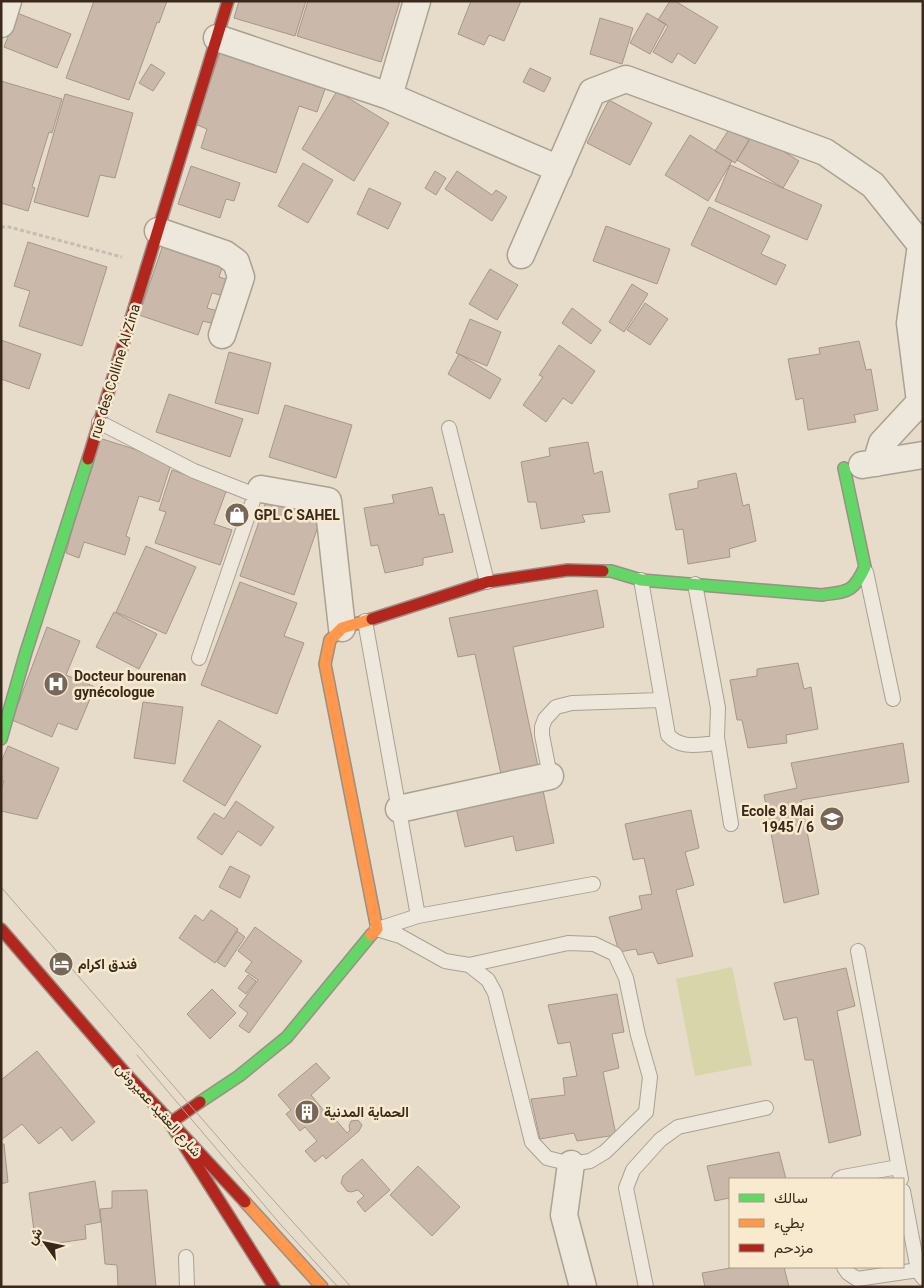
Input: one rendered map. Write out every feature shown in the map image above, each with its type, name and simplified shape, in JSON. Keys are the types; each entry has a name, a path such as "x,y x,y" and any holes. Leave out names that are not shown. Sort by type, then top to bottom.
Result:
{"street":[{"path":"1,24 8,1"},
{"name":"rue des Colline Al Zina","path":"1,740 26,652 100,422 228,1"},
{"path":"389,96 417,1"},
{"path":"217,38 389,96 559,169"},
{"path":"520,255 592,92 626,79 825,152 873,185 922,244 910,323 920,402 882,443 876,463"},
{"path":"158,231 225,254 236,262 241,277 222,335"},
{"path":"274,1287 170,1122 240,1076 287,1037 377,929 325,664 330,640 353,625 487,582 568,570 611,571 640,580 822,595 848,591 858,582 865,567 844,468 923,455"},
{"path":"261,489 328,502 353,625"},
{"path":"399,808 550,776"},
{"name":"شارع العقيد عميروش","path":"1,929 84,1027 170,1122 276,1234 322,1287"},
{"path":"571,1164 564,1215 583,1287"},
{"path":"276,1234 300,1278"}],"lane":[{"path":"100,422 194,472 255,495 199,658"},
{"path":"449,428 487,582"},
{"path":"865,567 893,698"},
{"path":"640,580 668,735 680,744 718,743"},
{"path":"695,584 718,708 718,743 731,824"},
{"path":"353,625 399,808 418,916"},
{"path":"550,776 542,726 545,719 556,707 572,703 661,700"},
{"path":"377,929 418,916 593,884"},
{"path":"377,929 400,936 445,961 469,965 568,943 594,944 615,954 626,978 638,1036 650,1077 646,1112 605,1152 590,1161 571,1164 547,1158 532,1142 495,993 488,980 469,965"},
{"path":"841,1178 900,1173 858,952"},
{"path":"646,1287 626,1188 633,1170 660,1140 678,1127 766,1108"},
{"path":"845,1268 856,1279 920,1274 904,1196"},
{"path":"186,1257 188,1287"}],"path":[{"path":"1,227 9,227 148,264"}],"shaded area":[{"path":"732,967 752,1065 695,1076 676,979"}],"building":[{"path":"94,1 167,1 159,23 157,22 129,100 66,78"},
{"path":"239,1 306,1 295,36 234,18"},
{"path":"308,1 400,1 381,62 297,36"},
{"path":"471,1 521,1 504,41 489,35 484,45 458,34"},
{"path":"670,1 675,1 718,27 695,64 678,53 672,63 653,52 668,26 658,20"},
{"path":"17,13 71,34 57,68 4,47"},
{"path":"647,13 666,24 650,54 630,43"},
{"path":"600,18 633,28 622,64 590,54"},
{"path":"220,53 325,89 317,112 299,106 276,173 201,148 207,129 195,124"},
{"path":"151,64 165,73 153,91 139,83"},
{"path":"530,68 551,78 544,92 523,82"},
{"path":"1,81 62,99 52,133 49,132 32,187 35,188 28,211 1,203"},
{"path":"337,91 389,123 354,181 302,149"},
{"path":"65,94 133,113 115,178 100,175 88,217 34,202"},
{"path":"609,100 652,123 630,165 587,143"},
{"path":"730,128 749,140 735,163 715,151"},
{"path":"754,133 799,161 783,188 737,160"},
{"path":"690,135 732,161 708,201 665,175"},
{"path":"303,163 333,180 308,223 278,206"},
{"path":"730,165 822,205 807,240 715,201"},
{"path":"191,166 240,183 234,201 226,199 220,218 178,204"},
{"path":"435,171 446,178 436,195 425,188"},
{"path":"457,171 492,195 496,190 507,197 492,221 445,189"},
{"path":"369,188 401,203 388,229 357,214"},
{"path":"709,207 770,236 761,254 786,265 776,285 691,245"},
{"path":"606,226 670,249 657,284 593,261"},
{"path":"28,242 107,267 82,346 19,326 30,291 14,286"},
{"path":"164,242 224,262 219,277 229,280 224,296 212,293 207,308 218,311 214,324 203,321 198,335 139,315"},
{"path":"490,269 518,285 497,320 469,304"},
{"path":"632,284 648,294 624,332 609,322"},
{"path":"645,303 668,319 650,345 627,330"},
{"path":"572,308 601,330 591,344 562,323"},
{"path":"470,319 501,332 487,366 456,353"},
{"path":"1,340 41,354 29,389 1,379"},
{"path":"859,341 866,370 871,369 878,410 854,415 856,422 808,430 803,398 796,400 788,359 820,354 819,348"},
{"path":"559,345 595,371 572,404 563,398 546,422 523,405 543,377 539,375"},
{"path":"229,352 271,363 258,414 215,403"},
{"path":"459,354 501,379 490,399 448,374"},
{"path":"169,394 243,419 230,457 156,432"},
{"path":"285,405 352,425 336,478 269,457"},
{"path":"96,437 172,461 159,502 139,496 126,536 130,538 125,555 84,542 79,558 66,553"},
{"path":"588,442 594,474 602,471 610,512 582,515 585,522 541,529 536,502 528,502 521,462 550,456 549,448"},
{"path":"172,470 227,489 214,524 232,530 220,565 155,543 166,512 159,510"},
{"path":"736,473 743,506 749,504 756,541 729,549 730,557 688,564 683,529 676,530 669,494 698,488 698,481"},
{"path":"432,487 439,515 444,514 453,552 423,558 423,565 385,573 378,545 371,546 364,508 394,503 392,495"},
{"path":"268,496 322,515 294,595 240,576"},
{"path":"146,546 196,567 166,634 116,612"},
{"path":"240,582 297,603 284,636 304,643 277,714 201,685"},
{"path":"597,590 604,627 513,647 554,843 516,851 513,836 465,847 456,808 506,797 475,654 458,657 449,618"},
{"path":"114,612 157,634 139,669 96,647"},
{"path":"47,627 80,641 66,675 95,687 77,730 58,723 52,737 12,720"},
{"path":"798,663 804,689 811,687 818,729 786,735 787,743 748,748 742,720 737,720 730,680 757,676 757,669"},
{"path":"143,702 183,707 175,764 134,758"},
{"path":"219,720 261,746 225,806 183,781"},
{"path":"903,743 909,782 801,800 819,894 784,903 764,795 797,788 791,763"},
{"path":"8,746 59,768 37,819 1,811 1,789 4,781 1,780 1,762"},
{"path":"236,801 274,827 261,846 238,831 222,855 197,838 214,813 224,819"},
{"path":"691,810 699,848 685,852 694,885 676,890 693,956 658,964 653,952 638,955 636,949 619,952 609,917 642,909 639,896 652,894 644,858 633,860 625,824"},
{"path":"230,866 250,876 240,898 219,887"},
{"path":"211,910 238,929 215,963 179,938 195,915 203,921"},
{"path":"255,927 302,961 249,1033 239,1026 248,1013 239,1006 258,980 245,971 252,962 238,951"},
{"path":"237,931 245,937 225,967 217,962"},
{"path":"846,968 855,1006 837,1011 861,1135 829,1143 813,1060 805,1060 797,1017 784,1020 774,983"},
{"path":"248,975 256,981 246,994 238,988"},
{"path":"212,989 236,1013 210,1039 187,1014"},
{"path":"617,994 624,1032 612,1034 619,1068 603,1072 616,1135 577,1141 574,1133 540,1139 531,1099 565,1095 563,1078 577,1076 570,1042 558,1044 548,1005"},
{"path":"37,1051 95,1122 72,1141 61,1127 39,1144 22,1124 1,1140 1,1080"},
{"name":"الحماية المدنية","path":"316,1063 330,1078 311,1095 333,1122 336,1120 347,1133 350,1130 351,1121 358,1120 362,1125 359,1131 326,1159 323,1155 315,1162 305,1151 317,1141 305,1127 300,1131 286,1114 291,1110 278,1095"},
{"path":"1,1144 4,1144 8,1182 1,1184"},
{"path":"779,1152 786,1178 729,1178 729,1198 715,1201 707,1166"},
{"path":"362,1159 390,1190 365,1212 357,1202 364,1196 358,1190 347,1191 341,1183 343,1176"},
{"path":"418,1166 460,1207 432,1236 390,1195"},
{"path":"95,1181 101,1222 85,1225 86,1239 36,1246 29,1193"},
{"path":"147,1190 156,1287 116,1287 118,1286 117,1265 105,1264 100,1209 112,1208 112,1191"},
{"path":"730,1268 784,1268 789,1287 705,1287 702,1273"}],"tram line":[{"path":"1,887 242,1165 351,1287"},
{"path":"137,1055 281,1225 338,1287"}],"traffic: fast":[{"path":"1,739 26,652 88,459"},
{"path":"603,571 611,571 641,580 822,595 838,593 849,589 857,582 865,567 844,468"},
{"path":"200,1102 239,1076 287,1037 371,935"}],"traffic: slow":[{"path":"371,935 377,929 325,664 330,640 342,628 372,619"},
{"path":"245,1202 322,1287"}],"traffic: jam":[{"path":"88,459 228,1"},
{"path":"372,619 487,582 568,570 603,571"},
{"path":"1,929 127,1075 245,1202"},
{"path":"200,1102 170,1123 274,1287"}],"place":[{"name":"GPL C SAHEL","path":"237,515"},
{"name":"Docteur bourenan gynécologue","path":"56,684"},
{"name":"Ecole 8 Mai 1945 / 6","path":"832,819"},
{"name":"فندق اكرام","path":"61,964"},
{"name":"الحماية المدنية","path":"307,1112"}]}
